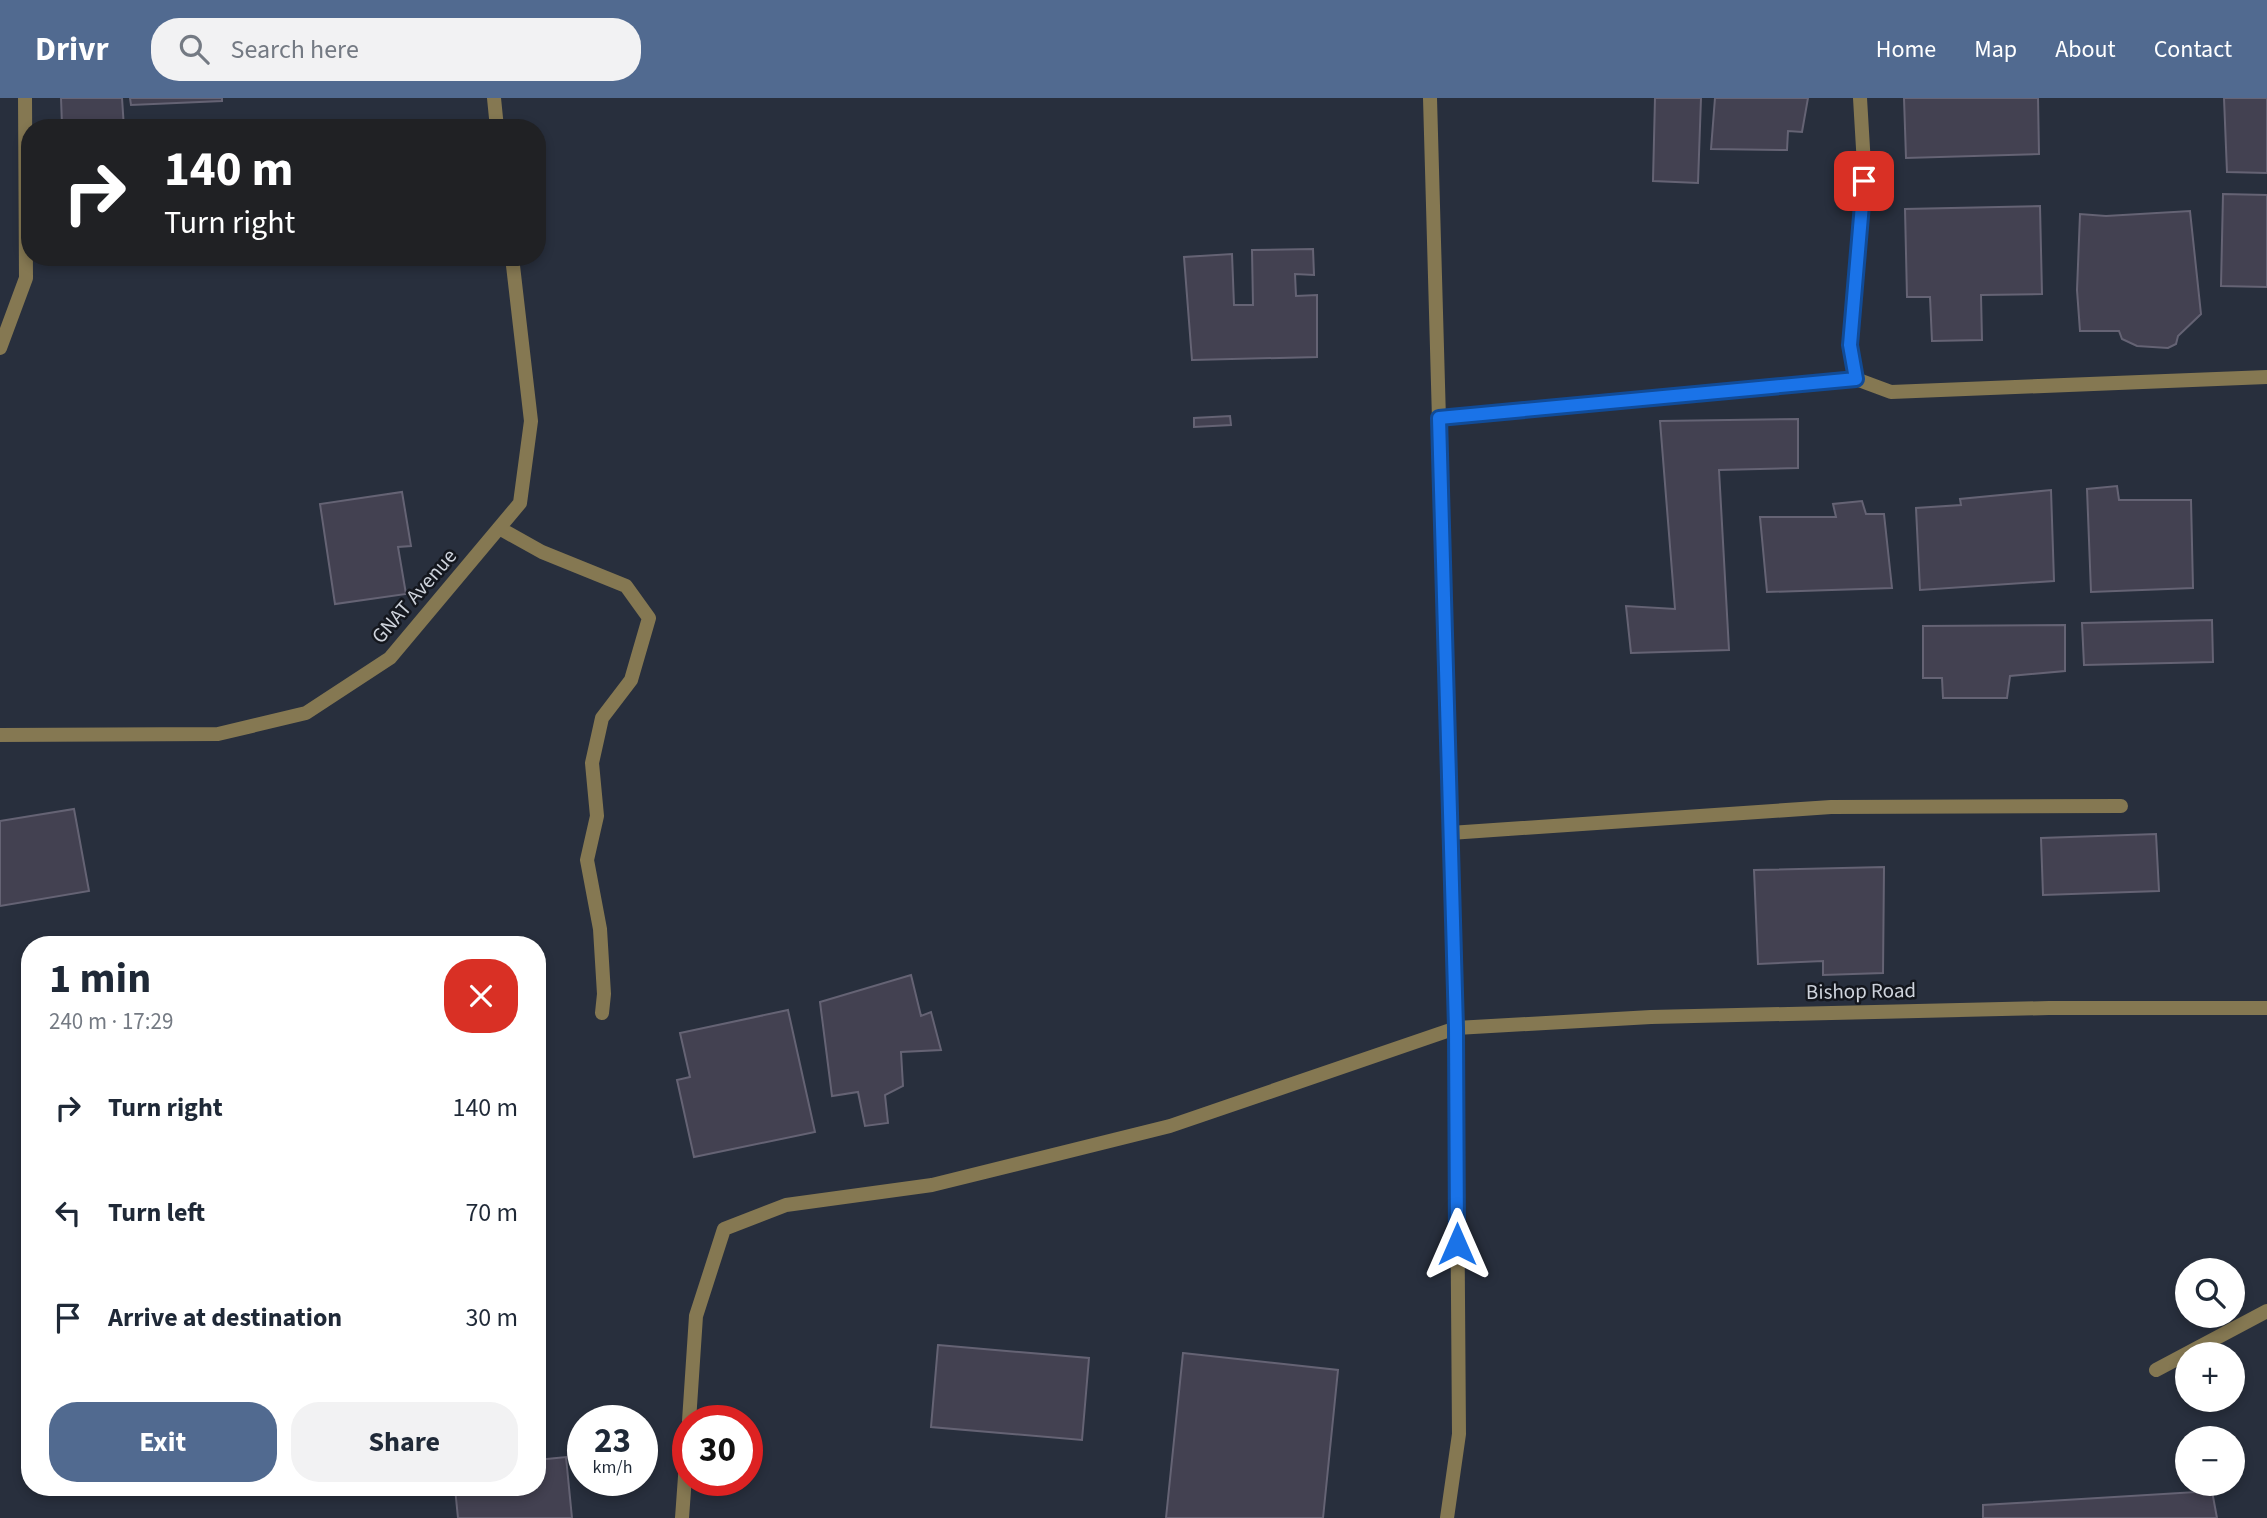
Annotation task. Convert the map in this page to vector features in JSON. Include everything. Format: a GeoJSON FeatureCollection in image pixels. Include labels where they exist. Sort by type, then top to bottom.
{"type":"FeatureCollection","features":[{"type":"Feature","properties":{"kind":"street"},"geometry":{"type":"LineString","coordinates":[[25,98],[25,119]]}},
{"type":"Feature","properties":{"kind":"street"},"geometry":{"type":"LineString","coordinates":[[494,98],[496,119]]}},
{"type":"Feature","properties":{"kind":"street"},"geometry":{"type":"LineString","coordinates":[[1430,98],[1456,1028],[1459,1434],[1447,1518]]}},
{"type":"Feature","properties":{"kind":"street"},"geometry":{"type":"LineString","coordinates":[[1856,379],[1850,345],[1864,181],[1860,98]]}},
{"type":"Feature","properties":{"kind":"street"},"geometry":{"type":"LineString","coordinates":[[0,348],[26,278],[26,266]]}},
{"type":"Feature","properties":{"kind":"street","name":"GNAT Avenue"},"geometry":{"type":"LineString","coordinates":[[0,735],[218,734],[306,713],[390,658],[520,503],[531,421],[513,266]]}},
{"type":"Feature","properties":{"kind":"street"},"geometry":{"type":"LineString","coordinates":[[1439,418],[1856,379],[1891,392],[2267,377]]}},
{"type":"Feature","properties":{"kind":"street"},"geometry":{"type":"LineString","coordinates":[[499,528],[542,552],[626,586],[649,618],[631,680],[602,718],[592,763],[597,816],[587,860],[600,929],[604,994],[602,1013]]}},
{"type":"Feature","properties":{"kind":"street"},"geometry":{"type":"LineString","coordinates":[[1450,833],[1831,807],[2121,806]]}},
{"type":"Feature","properties":{"kind":"street","name":"Bishop Road"},"geometry":{"type":"LineString","coordinates":[[690,1405],[696,1316],[724,1229],[786,1205],[932,1185],[1170,1126],[1456,1028],[1678,1016],[2049,1008],[2267,1008]]}},
{"type":"Feature","properties":{"kind":"street"},"geometry":{"type":"LineString","coordinates":[[2157,1370],[2267,1311]]}},
{"type":"Feature","properties":{"kind":"street"},"geometry":{"type":"LineString","coordinates":[[682,1518],[684,1496]]}},
{"type":"Feature","properties":{"kind":"building"},"geometry":{"type":"Polygon","coordinates":[[[61,98],[122,98],[123,119],[62,119],[61,98]]]}},
{"type":"Feature","properties":{"kind":"building"},"geometry":{"type":"Polygon","coordinates":[[[130,98],[222,98],[222,101],[131,105],[130,98]]]}},
{"type":"Feature","properties":{"kind":"building"},"geometry":{"type":"Polygon","coordinates":[[[1655,98],[1701,98],[1698,183],[1653,181],[1655,98]]]}},
{"type":"Feature","properties":{"kind":"building"},"geometry":{"type":"Polygon","coordinates":[[[1715,98],[1808,98],[1802,132],[1788,131],[1787,150],[1711,149],[1715,98]]]}},
{"type":"Feature","properties":{"kind":"building"},"geometry":{"type":"Polygon","coordinates":[[[1904,98],[2038,98],[2039,154],[1906,158],[1904,98]]]}},
{"type":"Feature","properties":{"kind":"building"},"geometry":{"type":"Polygon","coordinates":[[[2224,98],[2267,98],[2267,173],[2227,172],[2224,98]]]}},
{"type":"Feature","properties":{"kind":"building"},"geometry":{"type":"Polygon","coordinates":[[[2223,194],[2267,195],[2267,287],[2221,286],[2223,194]]]}},
{"type":"Feature","properties":{"kind":"building"},"geometry":{"type":"Polygon","coordinates":[[[2040,206],[2042,294],[1981,295],[1982,340],[1932,341],[1930,297],[1907,297],[1905,209],[2040,206]]]}},
{"type":"Feature","properties":{"kind":"building"},"geometry":{"type":"Polygon","coordinates":[[[2190,211],[2201,314],[2178,336],[2176,344],[2168,348],[2137,346],[2122,339],[2119,331],[2080,331],[2077,290],[2080,214],[2106,216],[2190,211]]]}},
{"type":"Feature","properties":{"kind":"building"},"geometry":{"type":"Polygon","coordinates":[[[1313,249],[1314,275],[1295,274],[1296,296],[1317,295],[1317,357],[1192,360],[1184,257],[1232,254],[1234,305],[1253,305],[1252,250],[1313,249]]]}},
{"type":"Feature","properties":{"kind":"building"},"geometry":{"type":"Polygon","coordinates":[[[1230,416],[1231,425],[1194,427],[1194,418],[1230,416]]]}},
{"type":"Feature","properties":{"kind":"building"},"geometry":{"type":"Polygon","coordinates":[[[1798,419],[1798,468],[1719,470],[1729,650],[1631,653],[1626,606],[1675,609],[1660,421],[1798,419]]]}},
{"type":"Feature","properties":{"kind":"building"},"geometry":{"type":"Polygon","coordinates":[[[2117,486],[2119,500],[2191,500],[2193,588],[2091,592],[2087,489],[2117,486]]]}},
{"type":"Feature","properties":{"kind":"building"},"geometry":{"type":"Polygon","coordinates":[[[2051,490],[2054,581],[1920,590],[1916,508],[1961,505],[1960,499],[2051,490]]]}},
{"type":"Feature","properties":{"kind":"building"},"geometry":{"type":"Polygon","coordinates":[[[402,492],[411,546],[398,547],[406,594],[335,604],[320,504],[402,492]]]}},
{"type":"Feature","properties":{"kind":"building"},"geometry":{"type":"Polygon","coordinates":[[[1862,501],[1866,514],[1884,514],[1892,588],[1767,592],[1760,517],[1836,517],[1833,504],[1862,501]]]}},
{"type":"Feature","properties":{"kind":"building"},"geometry":{"type":"Polygon","coordinates":[[[2212,620],[2213,662],[2084,665],[2082,623],[2212,620]]]}},
{"type":"Feature","properties":{"kind":"building"},"geometry":{"type":"Polygon","coordinates":[[[2065,625],[2065,671],[2010,676],[2007,698],[1943,698],[1942,678],[1923,678],[1923,626],[2065,625]]]}},
{"type":"Feature","properties":{"kind":"building"},"geometry":{"type":"Polygon","coordinates":[[[74,809],[89,891],[0,906],[0,821],[74,809]]]}},
{"type":"Feature","properties":{"kind":"building"},"geometry":{"type":"Polygon","coordinates":[[[2156,834],[2159,891],[2043,895],[2041,838],[2156,834]]]}},
{"type":"Feature","properties":{"kind":"building"},"geometry":{"type":"Polygon","coordinates":[[[1884,867],[1883,973],[1823,975],[1823,961],[1758,964],[1754,870],[1884,867]]]}},
{"type":"Feature","properties":{"kind":"building"},"geometry":{"type":"Polygon","coordinates":[[[911,975],[921,1016],[931,1012],[941,1050],[901,1052],[903,1086],[885,1095],[888,1123],[865,1126],[858,1092],[832,1096],[820,1002],[911,975]]]}},
{"type":"Feature","properties":{"kind":"building"},"geometry":{"type":"Polygon","coordinates":[[[788,1010],[815,1132],[694,1157],[677,1080],[690,1077],[680,1033],[788,1010]]]}},
{"type":"Feature","properties":{"kind":"building"},"geometry":{"type":"Polygon","coordinates":[[[938,1345],[1089,1358],[1082,1440],[931,1427],[938,1345]]]}},
{"type":"Feature","properties":{"kind":"building"},"geometry":{"type":"Polygon","coordinates":[[[1183,1353],[1338,1370],[1323,1518],[1166,1518],[1183,1353]]]}},
{"type":"Feature","properties":{"kind":"building"},"geometry":{"type":"Polygon","coordinates":[[[566,1457],[567,1496],[570,1496],[572,1518],[458,1518],[456,1496],[546,1496],[546,1459],[566,1457]]]}},
{"type":"Feature","properties":{"kind":"building"},"geometry":{"type":"Polygon","coordinates":[[[2175,1493],[2175,1496],[2213,1496],[2217,1518],[1983,1518],[1983,1505],[2175,1493]]]}},
{"type":"Feature","properties":{"kind":"route"},"geometry":{"type":"LineString","coordinates":[[1457,1244],[1456,1028],[1439,418],[1856,379],[1850,345],[1864,181]]}}]}
